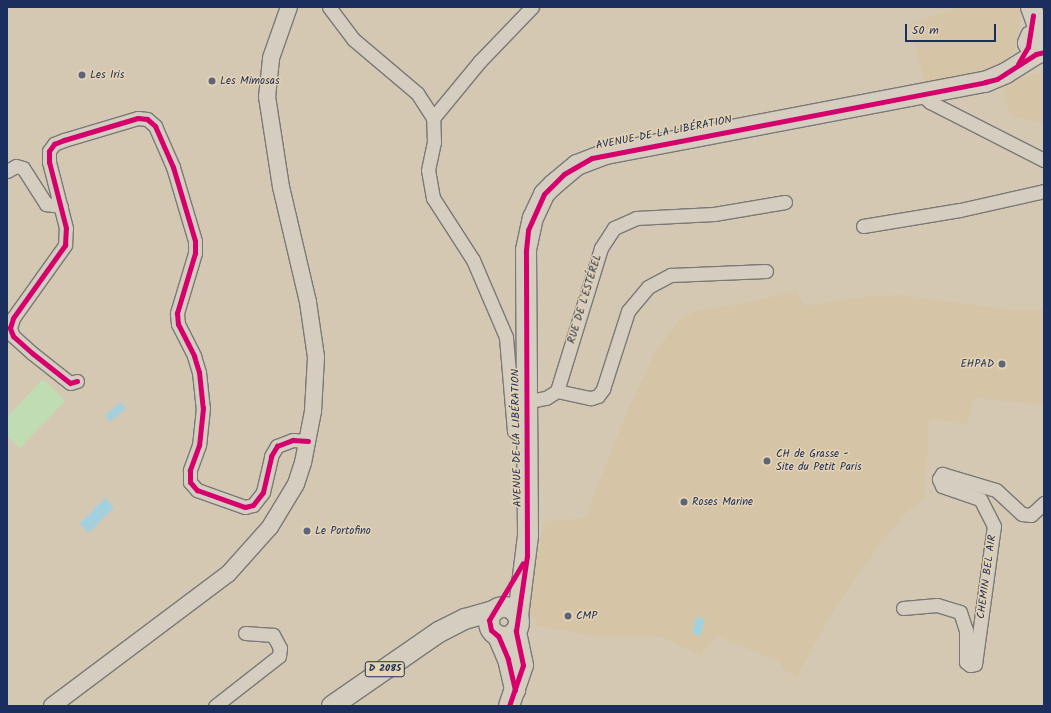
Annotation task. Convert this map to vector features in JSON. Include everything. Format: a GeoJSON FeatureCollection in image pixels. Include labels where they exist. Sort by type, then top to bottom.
{"type":"FeatureCollection","features":[{"type":"Feature","properties":{"kind":"main road","name":"AVENUE DE LA LIBÉRATION"},"geometry":{"type":"LineString","coordinates":[[502,622],[527,556],[525,402],[526,250],[528,230],[544,194],[564,174],[592,158],[606,154],[985,82],[1015,68],[1039,45],[1032,11]]}},
{"type":"Feature","properties":{"kind":"main road","name":"D 2085"},"geometry":{"type":"LineString","coordinates":[[332,706],[439,632],[465,619],[502,622]]}},
{"type":"Feature","properties":{"kind":"main road"},"geometry":{"type":"LineString","coordinates":[[502,622],[512,699]]}},
{"type":"Feature","properties":{"kind":"street"},"geometry":{"type":"LineString","coordinates":[[52,706],[236,566],[267,531],[284,507],[296,484],[308,441],[316,386],[313,330],[282,195],[267,98],[271,58],[289,7]]}},
{"type":"Feature","properties":{"kind":"street"},"geometry":{"type":"LineString","coordinates":[[329,7],[353,39],[417,93],[433,118],[435,130],[428,170],[430,186],[442,214],[473,260],[506,337],[514,431],[526,439]]}},
{"type":"Feature","properties":{"kind":"street"},"geometry":{"type":"LineString","coordinates":[[433,118],[480,61],[532,7]]}},
{"type":"Feature","properties":{"kind":"street"},"geometry":{"type":"LineString","coordinates":[[921,94],[930,102],[1044,160]]}},
{"type":"Feature","properties":{"kind":"street"},"geometry":{"type":"LineString","coordinates":[[77,381],[70,383],[32,353],[13,336],[10,328],[13,318],[65,245],[66,228],[49,162],[49,151],[54,144],[138,118],[147,119],[155,126],[173,168],[195,241],[196,253],[177,313],[178,324],[194,356],[199,372],[203,408],[200,445],[190,470],[190,482],[197,490],[245,507],[253,505],[263,492],[271,456],[277,446],[292,440],[308,441]]}},
{"type":"Feature","properties":{"kind":"street"},"geometry":{"type":"LineString","coordinates":[[7,171],[16,166],[23,168],[46,204],[61,206]]}},
{"type":"Feature","properties":{"kind":"street"},"geometry":{"type":"LineString","coordinates":[[863,226],[960,210],[1044,191]]}},
{"type":"Feature","properties":{"kind":"street","name":"RUE DE L'ESTÉREL"},"geometry":{"type":"LineString","coordinates":[[557,391],[600,248],[614,228],[636,218],[714,214],[784,202]]}},
{"type":"Feature","properties":{"kind":"street"},"geometry":{"type":"LineString","coordinates":[[525,402],[546,398],[557,391],[591,398],[598,396],[603,389],[628,310],[648,287],[671,275],[766,271]]}},
{"type":"Feature","properties":{"kind":"street","name":"CHEMIN BEL AIR"},"geometry":{"type":"LineString","coordinates":[[903,608],[937,605],[960,612],[966,630],[966,662],[970,665],[975,664],[994,526],[980,499],[942,486],[939,479],[942,474],[996,490],[1022,514],[1031,515],[1044,503]]}},
{"type":"Feature","properties":{"kind":"street"},"geometry":{"type":"LineString","coordinates":[[215,706],[279,656],[280,648],[273,635],[245,634]]}},
{"type":"Feature","properties":{"kind":"shaded area"},"geometry":{"type":"Polygon","coordinates":[[[959,7],[1018,7],[1021,14],[1015,49],[993,72],[925,85],[910,25],[959,7]]]}},
{"type":"Feature","properties":{"kind":"shaded area"},"geometry":{"type":"Polygon","coordinates":[[[1044,72],[1044,123],[1010,116],[1002,84],[1044,72]]]}},
{"type":"Feature","properties":{"kind":"shaded area","name":"CH de Grasse - Site du Petit Paris"},"geometry":{"type":"Polygon","coordinates":[[[796,291],[805,306],[867,296],[901,295],[1013,310],[1043,310],[1044,307],[1044,405],[974,398],[967,425],[936,419],[929,420],[925,499],[907,512],[882,541],[836,607],[797,677],[781,668],[783,663],[717,636],[700,656],[662,637],[601,637],[536,626],[537,619],[526,612],[543,524],[547,521],[588,518],[593,497],[627,412],[655,352],[680,319],[696,311],[746,303],[796,291]]]}},
{"type":"Feature","properties":{"kind":"green space"},"geometry":{"type":"Polygon","coordinates":[[[43,379],[65,401],[20,448],[7,436],[7,417],[43,379]]]}},
{"type":"Feature","properties":{"kind":"water"},"geometry":{"type":"Polygon","coordinates":[[[121,402],[126,408],[110,422],[105,415],[121,402]]]}},
{"type":"Feature","properties":{"kind":"water"},"geometry":{"type":"Polygon","coordinates":[[[105,498],[114,507],[89,533],[80,523],[105,498]]]}},
{"type":"Feature","properties":{"kind":"water"},"geometry":{"type":"Polygon","coordinates":[[[696,617],[705,619],[701,636],[692,634],[696,617]]]}},
{"type":"Feature","properties":{"kind":"cycle path"},"geometry":{"type":"LineString","coordinates":[[1018,64],[1028,47],[1033,15]]}},
{"type":"Feature","properties":{"kind":"cycle path"},"geometry":{"type":"LineString","coordinates":[[509,706],[523,665],[516,631],[527,556],[526,250],[528,230],[544,194],[564,174],[592,158],[985,82],[997,79],[1036,54],[1044,52]]}},
{"type":"Feature","properties":{"kind":"cycle path"},"geometry":{"type":"LineString","coordinates":[[77,381],[70,383],[32,353],[13,336],[10,328],[13,318],[65,245],[66,228],[49,162],[49,151],[54,144],[64,140],[138,118],[147,119],[155,126],[173,167],[195,241],[195,253],[177,313],[178,324],[194,356],[199,372],[203,408],[199,445],[190,470],[190,482],[197,490],[245,507],[253,505],[263,492],[271,456],[277,446],[293,440],[308,441]]}},
{"type":"Feature","properties":{"kind":"cycle path"},"geometry":{"type":"LineString","coordinates":[[515,690],[508,659],[498,636],[491,630],[489,620],[523,563]]}},
{"type":"Feature","properties":{"kind":"place","name":"Les Iris"},"geometry":{"type":"Point","coordinates":[82,75]}},
{"type":"Feature","properties":{"kind":"place","name":"Les Mimosas"},"geometry":{"type":"Point","coordinates":[212,81]}},
{"type":"Feature","properties":{"kind":"place","name":"EHPAD"},"geometry":{"type":"Point","coordinates":[1002,364]}},
{"type":"Feature","properties":{"kind":"place","name":"CH de Grasse - Site du Petit Paris"},"geometry":{"type":"Point","coordinates":[767,461]}},
{"type":"Feature","properties":{"kind":"place","name":"Roses Marine"},"geometry":{"type":"Point","coordinates":[684,502]}},
{"type":"Feature","properties":{"kind":"place","name":"Le Portofino"},"geometry":{"type":"Point","coordinates":[307,531]}},
{"type":"Feature","properties":{"kind":"place","name":"CMP"},"geometry":{"type":"Point","coordinates":[568,616]}}]}
